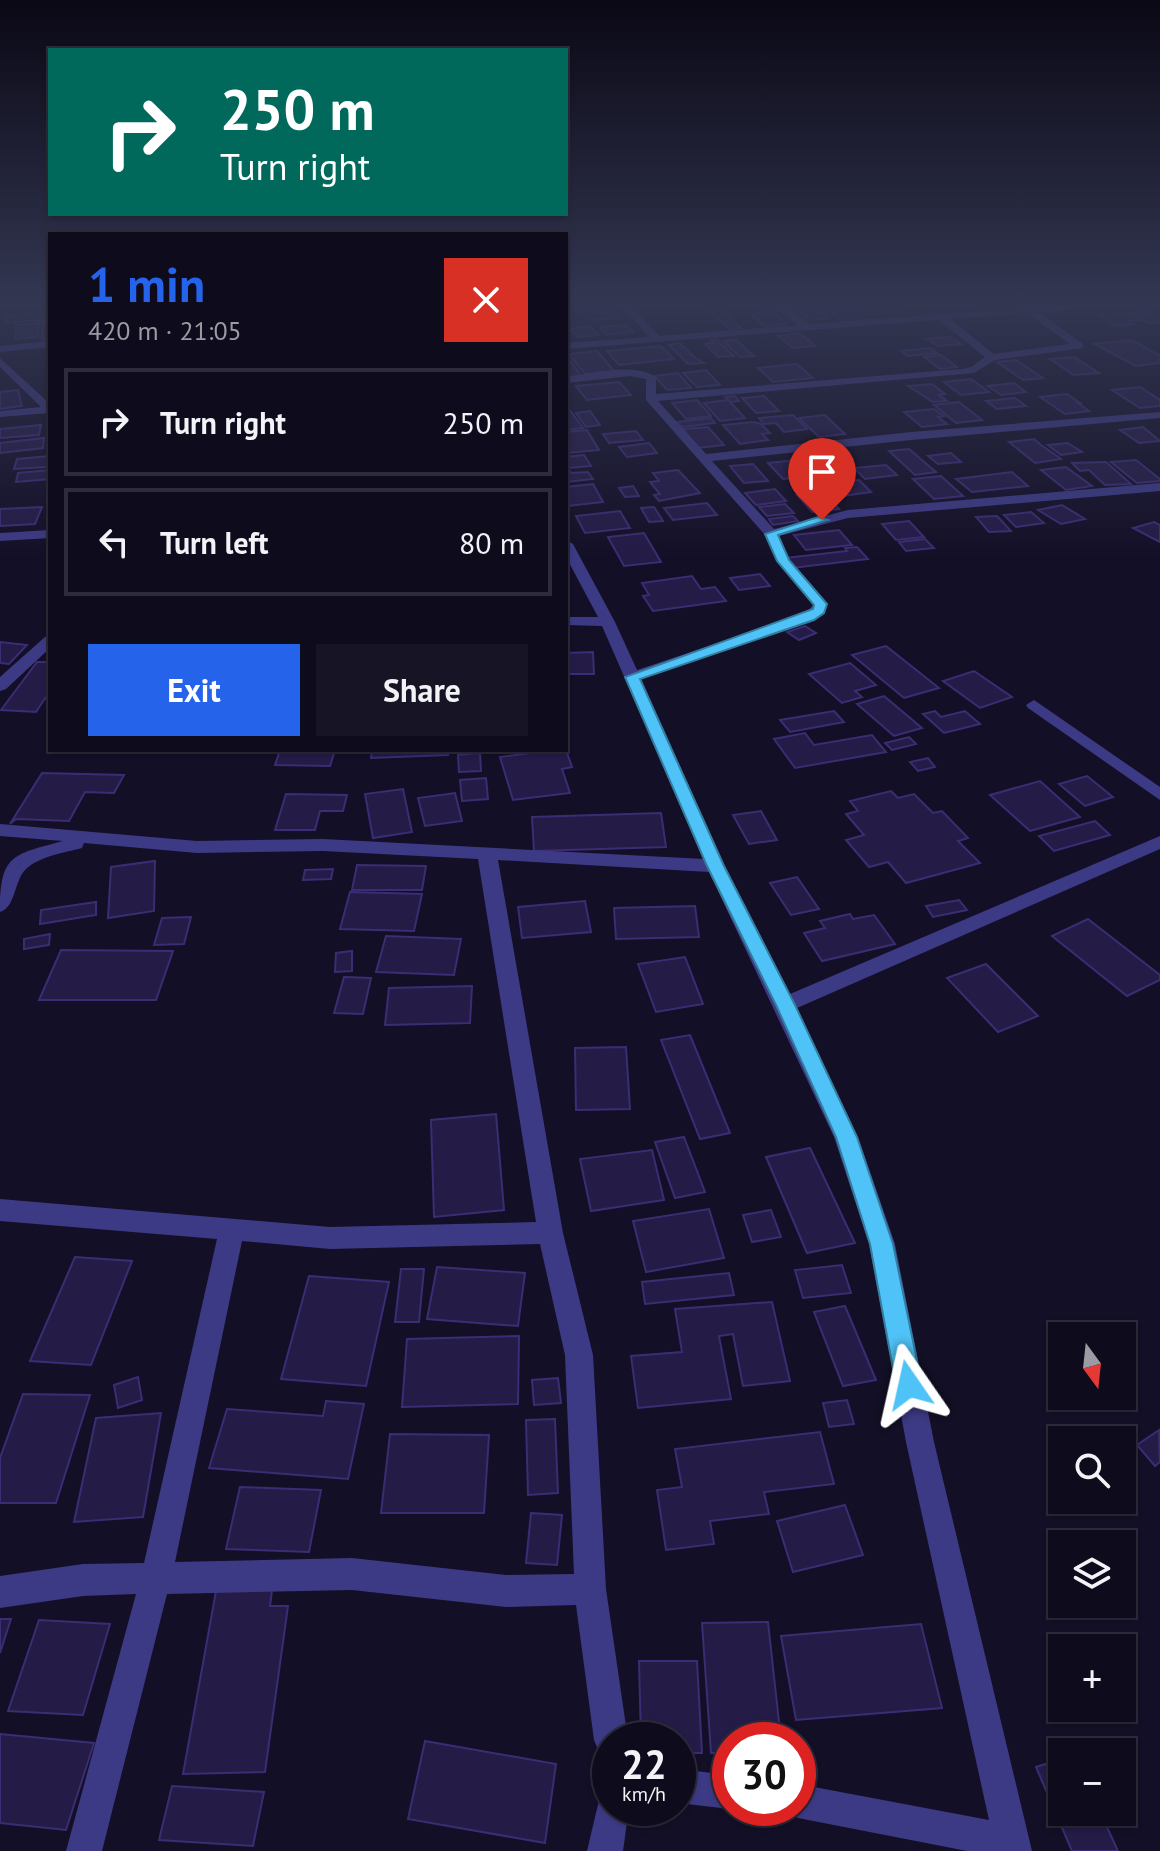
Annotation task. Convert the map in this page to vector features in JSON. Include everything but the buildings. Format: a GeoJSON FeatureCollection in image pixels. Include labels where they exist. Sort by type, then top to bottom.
{"type":"FeatureCollection","features":[{"type":"Feature","properties":{"kind":"street"},"geometry":{"type":"LineString","coordinates":[[26,386],[48,408]]}},
{"type":"Feature","properties":{"kind":"street"},"geometry":{"type":"LineString","coordinates":[[632,677],[810,617],[819,611],[821,604],[784,561],[771,534],[650,398],[651,386]]}},
{"type":"Feature","properties":{"kind":"street"},"geometry":{"type":"LineString","coordinates":[[650,398],[789,386]]}},
{"type":"Feature","properties":{"kind":"street"},"geometry":{"type":"LineString","coordinates":[[0,414],[48,410]]}},
{"type":"Feature","properties":{"kind":"street"},"geometry":{"type":"LineString","coordinates":[[704,458],[911,436],[1160,415]]}},
{"type":"Feature","properties":{"kind":"street"},"geometry":{"type":"LineString","coordinates":[[771,534],[848,514],[1160,487]]}},
{"type":"Feature","properties":{"kind":"street"},"geometry":{"type":"LineString","coordinates":[[0,537],[48,534]]}},
{"type":"Feature","properties":{"kind":"street"},"geometry":{"type":"LineString","coordinates":[[568,548],[608,622],[716,866],[846,1137],[882,1244],[920,1442],[1013,1847],[816,1805]]}},
{"type":"Feature","properties":{"kind":"street"},"geometry":{"type":"LineString","coordinates":[[568,621],[608,622]]}},
{"type":"Feature","properties":{"kind":"street"},"geometry":{"type":"LineString","coordinates":[[0,686],[48,642]]}},
{"type":"Feature","properties":{"kind":"street"},"geometry":{"type":"LineString","coordinates":[[1034,705],[1160,795]]}},
{"type":"Feature","properties":{"kind":"street"},"geometry":{"type":"LineString","coordinates":[[0,830],[197,847],[323,845],[716,866]]}},
{"type":"Feature","properties":{"kind":"street"},"geometry":{"type":"LineString","coordinates":[[26,834],[28,857]]}},
{"type":"Feature","properties":{"kind":"street"},"geometry":{"type":"LineString","coordinates":[[0,905],[4,885],[13,866],[28,857],[91,840]]}},
{"type":"Feature","properties":{"kind":"street"},"geometry":{"type":"LineString","coordinates":[[785,1005],[1160,842]]}},
{"type":"Feature","properties":{"kind":"street"},"geometry":{"type":"LineString","coordinates":[[487,854],[550,1233],[579,1355],[590,1589],[608,1722]]}},
{"type":"Feature","properties":{"kind":"street"},"geometry":{"type":"LineString","coordinates":[[0,1210],[330,1238],[550,1233]]}},
{"type":"Feature","properties":{"kind":"street"},"geometry":{"type":"LineString","coordinates":[[84,1851],[156,1577],[232,1230]]}},
{"type":"Feature","properties":{"kind":"street"},"geometry":{"type":"LineString","coordinates":[[0,1592],[83,1580],[352,1574],[506,1591],[590,1589]]}},
{"type":"Feature","properties":{"kind":"street"},"geometry":{"type":"LineString","coordinates":[[605,1851],[609,1826]]}},
{"type":"Feature","properties":{"kind":"route"},"geometry":{"type":"LineString","coordinates":[[822,520],[771,534],[784,561],[821,604],[819,611],[810,617],[632,677],[716,866],[846,1137],[882,1244],[909,1385]]}}]}
